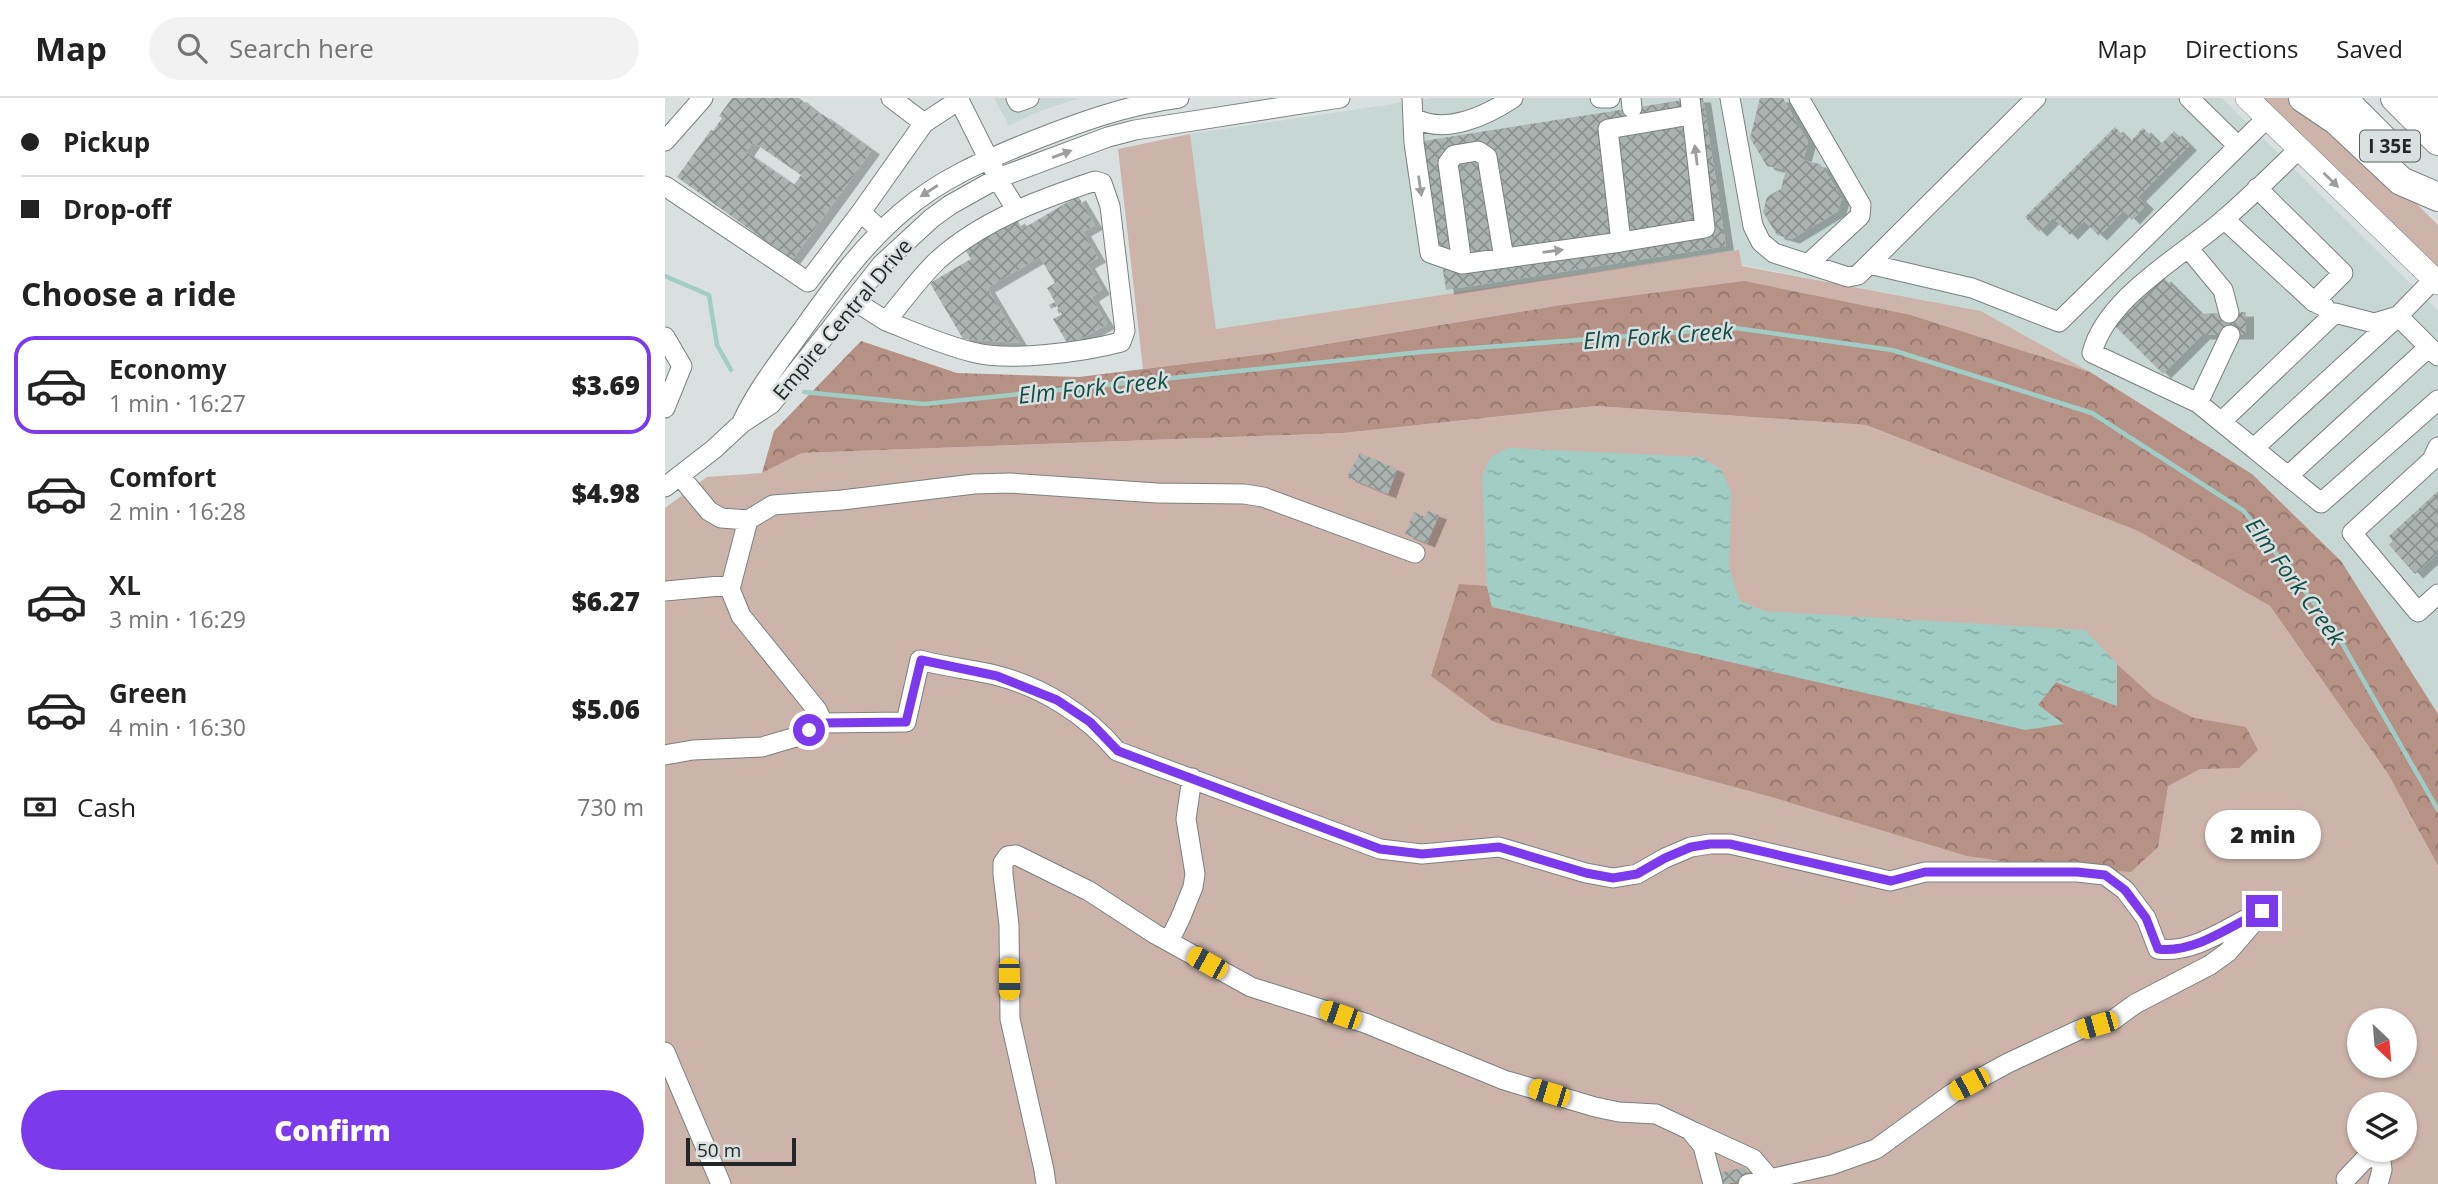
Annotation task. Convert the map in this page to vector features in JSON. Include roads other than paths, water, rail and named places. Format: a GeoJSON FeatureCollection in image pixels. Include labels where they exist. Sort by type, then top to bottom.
{"type":"FeatureCollection","features":[{"type":"Feature","properties":{"kind":"highway"},"geometry":{"type":"LineString","coordinates":[[2303,98],[2336,121],[2401,181],[2438,196]]}},
{"type":"Feature","properties":{"kind":"highway","name":"I 35E"},"geometry":{"type":"LineString","coordinates":[[2342,98],[2438,196]]}},
{"type":"Feature","properties":{"kind":"highway","name":"I 35E"},"geometry":{"type":"LineString","coordinates":[[2395,98],[2438,141]]}},
{"type":"Feature","properties":{"kind":"highway"},"geometry":{"type":"LineString","coordinates":[[2429,98],[2438,111]]}},
{"type":"Feature","properties":{"kind":"main road"},"geometry":{"type":"LineString","coordinates":[[2247,98],[2436,281]]}},
{"type":"Feature","properties":{"kind":"street"},"geometry":{"type":"LineString","coordinates":[[665,141],[703,98]]}},
{"type":"Feature","properties":{"kind":"street"},"geometry":{"type":"LineString","coordinates":[[891,98],[924,123]]}},
{"type":"Feature","properties":{"kind":"street"},"geometry":{"type":"LineString","coordinates":[[1016,98],[1018,102],[1029,98]]}},
{"type":"Feature","properties":{"kind":"street","name":"Empire Central Drive"},"geometry":{"type":"LineString","coordinates":[[742,423],[754,397],[837,281],[881,231],[919,198],[989,158],[1111,111],[1179,98]]}},
{"type":"Feature","properties":{"kind":"street","name":"Empire Central Drive"},"geometry":{"type":"LineString","coordinates":[[673,482],[742,423],[771,404],[882,264],[932,218],[998,178],[1108,137],[1135,130],[1339,98]]}},
{"type":"Feature","properties":{"kind":"street"},"geometry":{"type":"LineString","coordinates":[[1412,98],[1414,143],[1430,253],[1462,264],[1621,242],[1705,228],[1690,106],[1608,129],[1621,242]]}},
{"type":"Feature","properties":{"kind":"street"},"geometry":{"type":"LineString","coordinates":[[1414,118],[1429,125],[1461,122],[1477,117],[1513,98]]}},
{"type":"Feature","properties":{"kind":"street"},"geometry":{"type":"LineString","coordinates":[[1600,98],[1609,98]]}},
{"type":"Feature","properties":{"kind":"street"},"geometry":{"type":"LineString","coordinates":[[1730,98],[1753,226],[1761,242],[1775,253],[1848,277],[1857,275],[1869,264],[2036,98]]}},
{"type":"Feature","properties":{"kind":"street"},"geometry":{"type":"LineString","coordinates":[[1799,98],[1861,205],[1860,216],[1808,264]]}},
{"type":"Feature","properties":{"kind":"street"},"geometry":{"type":"LineString","coordinates":[[2189,98],[2238,146]]}},
{"type":"Feature","properties":{"kind":"street"},"geometry":{"type":"LineString","coordinates":[[665,186],[808,282],[924,123],[959,99],[1016,209]]}},
{"type":"Feature","properties":{"kind":"street"},"geometry":{"type":"LineString","coordinates":[[1869,264],[1972,288],[2059,322],[2267,118]]}},
{"type":"Feature","properties":{"kind":"street"},"geometry":{"type":"LineString","coordinates":[[2298,149],[2189,249],[2135,288],[2096,337],[2092,353],[2198,403],[2321,503],[2438,400]]}},
{"type":"Feature","properties":{"kind":"street"},"geometry":{"type":"LineString","coordinates":[[1462,264],[1448,163],[1454,155],[1478,151],[1487,157],[1504,258]]}},
{"type":"Feature","properties":{"kind":"street"},"geometry":{"type":"LineString","coordinates":[[853,300],[886,321],[972,352],[1006,358],[1121,342],[1125,331],[1110,206],[1102,183],[1095,181],[1016,209],[974,233],[937,261],[886,321]]}},
{"type":"Feature","properties":{"kind":"street"},"geometry":{"type":"LineString","coordinates":[[2257,188],[2343,273],[2314,302]]}},
{"type":"Feature","properties":{"kind":"street"},"geometry":{"type":"LineString","coordinates":[[861,212],[881,231]]}},
{"type":"Feature","properties":{"kind":"street"},"geometry":{"type":"LineString","coordinates":[[2224,219],[2314,302],[2335,313],[2374,323],[2398,316]]}},
{"type":"Feature","properties":{"kind":"street"},"geometry":{"type":"LineString","coordinates":[[2189,249],[2224,290],[2229,313]]}},
{"type":"Feature","properties":{"kind":"street"},"geometry":{"type":"LineString","coordinates":[[2254,448],[2436,281]]}},
{"type":"Feature","properties":{"kind":"street"},"geometry":{"type":"LineString","coordinates":[[2222,421],[2335,313]]}},
{"type":"Feature","properties":{"kind":"street"},"geometry":{"type":"LineString","coordinates":[[2288,476],[2434,352],[2398,316]]}},
{"type":"Feature","properties":{"kind":"street"},"geometry":{"type":"LineString","coordinates":[[2198,403],[2229,335]]}},
{"type":"Feature","properties":{"kind":"street"},"geometry":{"type":"LineString","coordinates":[[665,337],[682,366],[665,408]]}},
{"type":"Feature","properties":{"kind":"street"},"geometry":{"type":"LineString","coordinates":[[2438,447],[2432,460],[2352,533],[2418,612],[2438,594]]}},
{"type":"Feature","properties":{"kind":"street"},"geometry":{"type":"LineString","coordinates":[[673,482],[721,518],[748,520],[772,505],[842,500],[974,484],[1010,483],[1157,493],[1244,494],[1263,496],[1415,553]]}},
{"type":"Feature","properties":{"kind":"street"},"geometry":{"type":"LineString","coordinates":[[748,520],[731,585],[734,603],[741,616],[810,701],[823,723]]}},
{"type":"Feature","properties":{"kind":"street"},"geometry":{"type":"LineString","coordinates":[[665,591],[731,585]]}},
{"type":"Feature","properties":{"kind":"street"},"geometry":{"type":"LineString","coordinates":[[665,755],[693,750],[762,747],[796,737],[823,723],[906,722],[921,660],[997,676],[1038,692],[1090,722],[1118,751],[1380,849],[1422,854],[1499,847],[1586,873],[1613,878],[1637,874],[1691,847],[1710,844],[1730,844],[1891,881],[1925,872],[2077,872],[2105,875],[2125,890],[2146,918],[2158,949],[2173,951],[2193,945],[2262,911],[2228,952],[2210,965],[2135,1004],[2113,1020],[2081,1029],[2008,1063],[1953,1093],[1876,1149],[1831,1165],[1748,1184]]}},
{"type":"Feature","properties":{"kind":"street"},"geometry":{"type":"LineString","coordinates":[[1169,941],[1195,874],[1186,819],[1192,778]]}},
{"type":"Feature","properties":{"kind":"street"},"geometry":{"type":"LineString","coordinates":[[1046,1184],[1010,1019],[1009,925],[1003,863],[1008,856],[1016,855],[1039,864],[1089,891],[1169,941],[1251,987],[1365,1023],[1482,1072],[1595,1107],[1619,1112],[1656,1114],[1753,1158],[1770,1179]]}},
{"type":"Feature","properties":{"kind":"street"},"geometry":{"type":"LineString","coordinates":[[665,1052],[721,1184]]}},
{"type":"Feature","properties":{"kind":"street"},"geometry":{"type":"LineString","coordinates":[[1690,1130],[1703,1146],[1713,1184]]}},
{"type":"Feature","properties":{"kind":"street"},"geometry":{"type":"LineString","coordinates":[[2346,1179],[2364,1160],[2373,1156],[2381,1160],[2382,1170],[2378,1184]]}},
{"type":"Feature","properties":{"kind":"water"},"geometry":{"type":"Polygon","coordinates":[[[1508,448],[1701,457],[1721,469],[1731,492],[1729,568],[1740,601],[1765,611],[2085,630],[2117,664],[2117,706],[2056,682],[2038,705],[2064,724],[2025,730],[1492,607],[1487,586],[1482,476],[1490,458],[1508,448]]]}},
{"type":"Feature","properties":{"kind":"waterway","name":"Elm Fork Creek"},"geometry":{"type":"LineString","coordinates":[[665,276],[709,295],[717,345],[731,370]]}},
{"type":"Feature","properties":{"kind":"waterway","name":"Elm Fork Creek"},"geometry":{"type":"LineString","coordinates":[[804,392],[924,404],[1421,352],[1735,328],[1892,350],[2092,413],[2244,511],[2335,631],[2438,810]]}}]}
